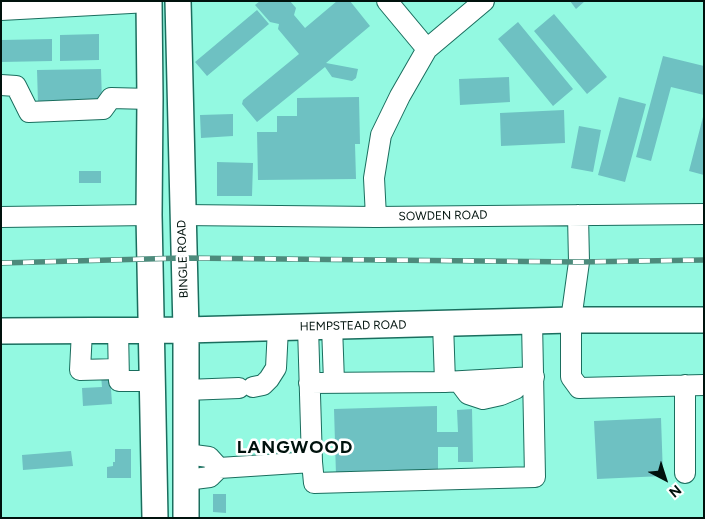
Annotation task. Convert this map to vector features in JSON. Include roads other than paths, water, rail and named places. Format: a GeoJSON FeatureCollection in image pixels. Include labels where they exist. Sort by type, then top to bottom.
{"type":"FeatureCollection","features":[{"type":"Feature","properties":{"kind":"main road","name":"BINGLE ROAD"},"geometry":{"type":"LineString","coordinates":[[178,1],[186,330],[186,518]]}},
{"type":"Feature","properties":{"kind":"main road"},"geometry":{"type":"LineString","coordinates":[[149,2],[149,215],[154,518]]}},
{"type":"Feature","properties":{"kind":"main road"},"geometry":{"type":"LineString","coordinates":[[150,91],[179,82]]}},
{"type":"Feature","properties":{"kind":"main road","name":"HEMPSTEAD ROAD"},"geometry":{"type":"LineString","coordinates":[[1,331],[186,330],[571,320],[704,320]]}},
{"type":"Feature","properties":{"kind":"street"},"geometry":{"type":"LineString","coordinates":[[387,1],[427,49]]}},
{"type":"Feature","properties":{"kind":"street"},"geometry":{"type":"LineString","coordinates":[[376,217],[374,178],[381,135],[400,96],[427,49],[484,1]]}},
{"type":"Feature","properties":{"kind":"street"},"geometry":{"type":"LineString","coordinates":[[1,10],[149,2]]}},
{"type":"Feature","properties":{"kind":"street"},"geometry":{"type":"LineString","coordinates":[[1,85],[16,86],[29,112],[103,109],[111,98],[150,91]]}},
{"type":"Feature","properties":{"kind":"street","name":"SOWDEN ROAD"},"geometry":{"type":"LineString","coordinates":[[182,215],[376,217],[704,214]]}},
{"type":"Feature","properties":{"kind":"street"},"geometry":{"type":"LineString","coordinates":[[1,218],[149,215]]}},
{"type":"Feature","properties":{"kind":"street"},"geometry":{"type":"LineString","coordinates":[[578,215],[579,262],[571,320],[571,377],[579,388],[694,385],[685,473]]}},
{"type":"Feature","properties":{"kind":"street"},"geometry":{"type":"LineString","coordinates":[[320,327],[309,383],[314,483],[536,477],[529,378],[532,321]]}},
{"type":"Feature","properties":{"kind":"street"},"geometry":{"type":"LineString","coordinates":[[443,324],[452,382]]}},
{"type":"Feature","properties":{"kind":"street"},"geometry":{"type":"LineString","coordinates":[[320,327],[334,382]]}},
{"type":"Feature","properties":{"kind":"street"},"geometry":{"type":"LineString","coordinates":[[186,390],[246,388],[263,385],[276,368],[278,328]]}},
{"type":"Feature","properties":{"kind":"street"},"geometry":{"type":"LineString","coordinates":[[82,330],[80,370],[118,369]]}},
{"type":"Feature","properties":{"kind":"street"},"geometry":{"type":"LineString","coordinates":[[118,330],[118,381],[153,381]]}},
{"type":"Feature","properties":{"kind":"street"},"geometry":{"type":"LineString","coordinates":[[309,383],[452,382],[468,394],[484,399],[501,395],[514,389],[529,378]]}},
{"type":"Feature","properties":{"kind":"street"},"geometry":{"type":"LineString","coordinates":[[186,454],[209,457],[219,468]]}},
{"type":"Feature","properties":{"kind":"street"},"geometry":{"type":"LineString","coordinates":[[186,480],[210,477],[219,468],[312,462]]}},
{"type":"Feature","properties":{"kind":"railway"},"geometry":{"type":"LineString","coordinates":[[1,263],[183,258],[579,262],[704,260]]}},
{"type":"Feature","properties":{"kind":"district","name":"LANGWOOD"},"geometry":{"type":"Point","coordinates":[295,448]}}]}
